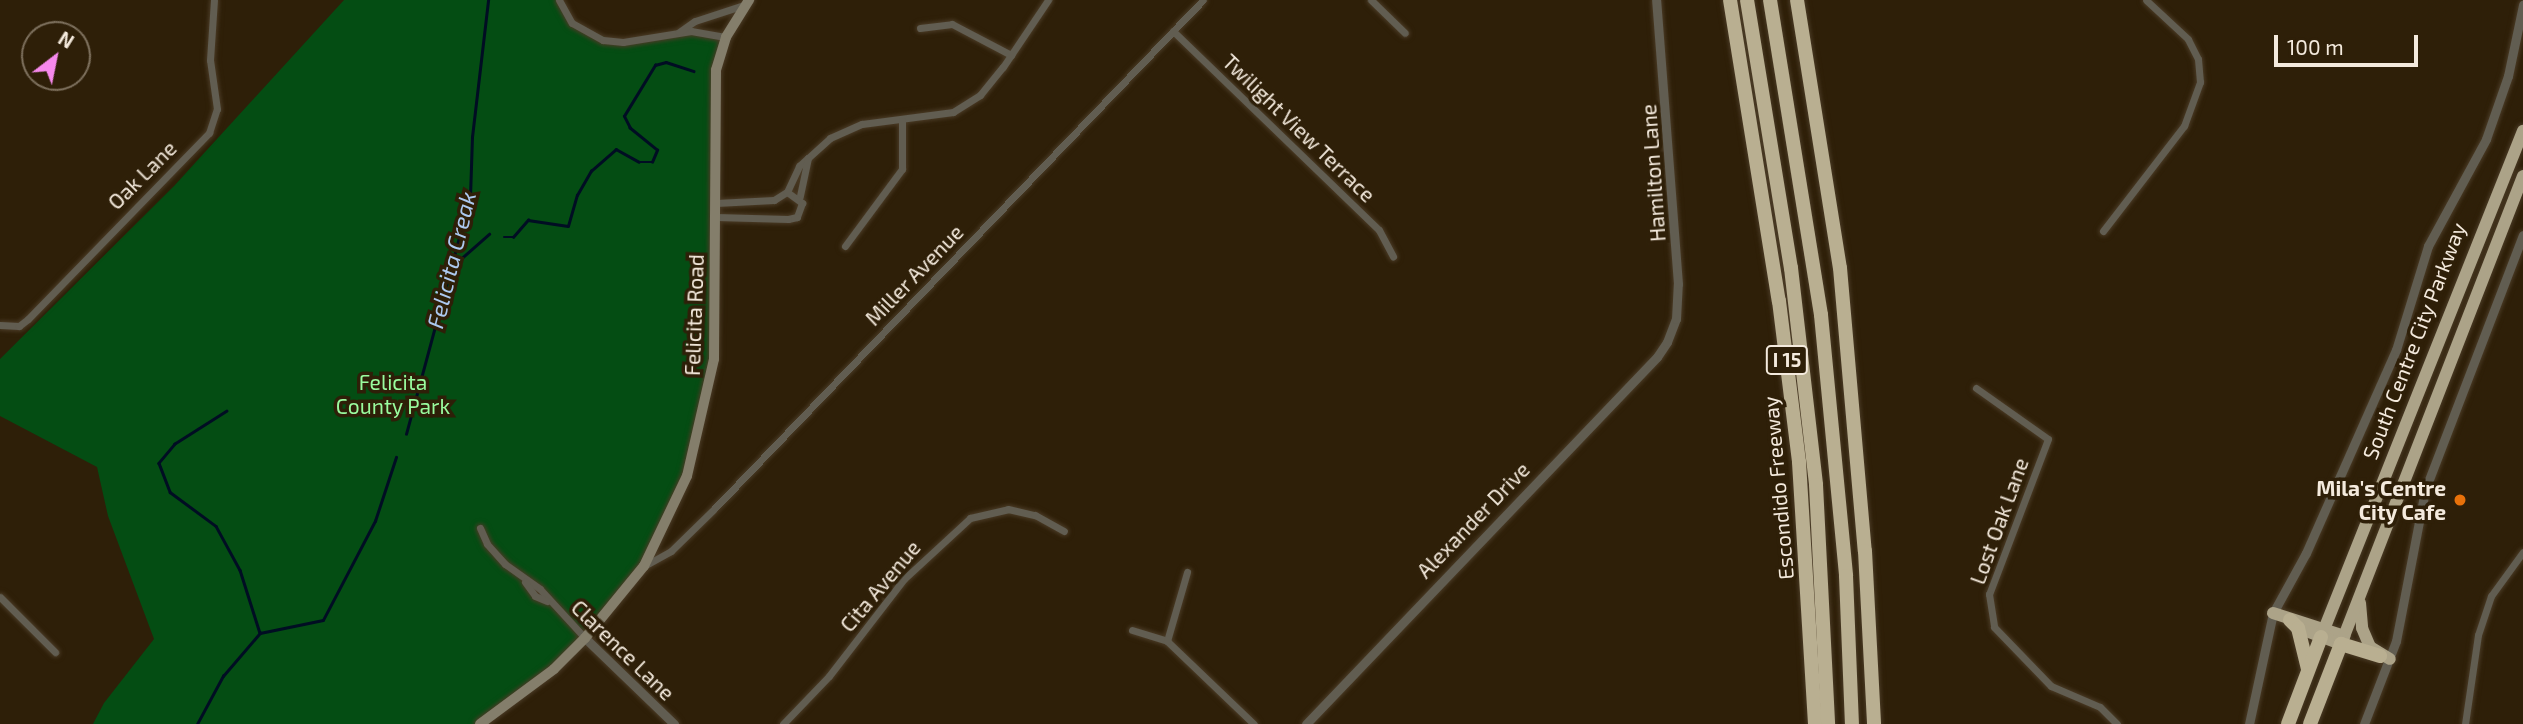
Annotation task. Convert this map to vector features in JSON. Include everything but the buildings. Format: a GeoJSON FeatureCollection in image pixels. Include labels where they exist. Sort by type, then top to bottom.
{"type":"FeatureCollection","features":[{"type":"Feature","properties":{"kind":"highway","name":"Escondido Freeway"},"geometry":{"type":"LineString","coordinates":[[1730,0],[1780,301],[1799,462],[1815,724]]}},
{"type":"Feature","properties":{"kind":"highway"},"geometry":{"type":"LineString","coordinates":[[1747,0],[1791,268],[1816,485],[1828,724]]}},
{"type":"Feature","properties":{"kind":"highway"},"geometry":{"type":"LineString","coordinates":[[1770,0],[1821,315],[1846,576],[1852,724]]}},
{"type":"Feature","properties":{"kind":"highway"},"geometry":{"type":"LineString","coordinates":[[1797,0],[1840,268],[1865,551],[1874,724]]}},
{"type":"Feature","properties":{"kind":"highway","name":"South Centre City Parkway"},"geometry":{"type":"LineString","coordinates":[[2288,724],[2523,131]]}},
{"type":"Feature","properties":{"kind":"highway","name":"South Centre City Parkway"},"geometry":{"type":"LineString","coordinates":[[2310,724],[2523,176]]}},
{"type":"Feature","properties":{"kind":"highway"},"geometry":{"type":"LineString","coordinates":[[2362,590],[2362,628],[2385,657]]}},
{"type":"Feature","properties":{"kind":"highway"},"geometry":{"type":"LineString","coordinates":[[2273,613],[2294,624],[2385,657]]}},
{"type":"Feature","properties":{"kind":"highway"},"geometry":{"type":"LineString","coordinates":[[2294,624],[2308,671]]}},
{"type":"Feature","properties":{"kind":"main road","name":"Felicita Road"},"geometry":{"type":"LineString","coordinates":[[480,724],[554,669],[585,638],[644,566],[687,476],[708,397],[716,307],[715,87],[726,37],[747,3]]}},
{"type":"Feature","properties":{"kind":"street","name":"Oak Lane"},"geometry":{"type":"LineString","coordinates":[[0,325],[19,326],[28,319],[209,132],[217,109],[210,60],[214,0]]}},
{"type":"Feature","properties":{"kind":"street"},"geometry":{"type":"LineString","coordinates":[[559,0],[572,23],[603,40],[623,42],[678,32],[726,37]]}},
{"type":"Feature","properties":{"kind":"street"},"geometry":{"type":"LineString","coordinates":[[716,203],[774,200],[787,192],[799,166],[830,138],[862,124],[902,121],[953,112],[980,95],[1048,0]]}},
{"type":"Feature","properties":{"kind":"street","name":"Miller Avenue"},"geometry":{"type":"LineString","coordinates":[[644,566],[671,551],[713,510],[1203,0]]}},
{"type":"Feature","properties":{"kind":"street"},"geometry":{"type":"LineString","coordinates":[[1371,0],[1405,33]]}},
{"type":"Feature","properties":{"kind":"street","name":"Hamilton Lane"},"geometry":{"type":"LineString","coordinates":[[1656,0],[1678,284],[1676,319],[1667,342]]}},
{"type":"Feature","properties":{"kind":"street"},"geometry":{"type":"LineString","coordinates":[[2103,231],[2184,127],[2200,82],[2198,59],[2188,39],[2146,0]]}},
{"type":"Feature","properties":{"kind":"street"},"geometry":{"type":"LineString","coordinates":[[678,32],[695,21],[747,3]]}},
{"type":"Feature","properties":{"kind":"street","name":"South Centre City Parkway"},"geometry":{"type":"LineString","coordinates":[[2249,724],[2273,613],[2306,553],[2396,351],[2428,246],[2486,139],[2508,76],[2523,5]]}},
{"type":"Feature","properties":{"kind":"street"},"geometry":{"type":"LineString","coordinates":[[920,28],[951,24],[1011,55]]}},
{"type":"Feature","properties":{"kind":"street","name":"Twilight View Terrace"},"geometry":{"type":"LineString","coordinates":[[1174,31],[1379,230],[1393,256]]}},
{"type":"Feature","properties":{"kind":"street"},"geometry":{"type":"LineString","coordinates":[[845,246],[902,169],[902,121]]}},
{"type":"Feature","properties":{"kind":"street"},"geometry":{"type":"LineString","coordinates":[[716,217],[788,219],[802,211],[800,197],[808,158]]}},
{"type":"Feature","properties":{"kind":"street"},"geometry":{"type":"LineString","coordinates":[[787,192],[800,197]]}},
{"type":"Feature","properties":{"kind":"street"},"geometry":{"type":"LineString","coordinates":[[2364,724],[2385,657],[2425,490],[2523,235]]}},
{"type":"Feature","properties":{"kind":"street","name":"Alexander Drive"},"geometry":{"type":"LineString","coordinates":[[1306,724],[1657,357],[1667,342]]}},
{"type":"Feature","properties":{"kind":"street","name":"Lost Oak Lane"},"geometry":{"type":"LineString","coordinates":[[1976,388],[2048,439],[1989,594],[1994,626],[2051,686],[2100,708],[2117,724]]}},
{"type":"Feature","properties":{"kind":"street","name":"Cita Avenue"},"geometry":{"type":"LineString","coordinates":[[783,724],[829,676],[904,579],[970,518],[1008,509],[1035,515],[1063,531]]}},
{"type":"Feature","properties":{"kind":"street","name":"Clarence Lane"},"geometry":{"type":"LineString","coordinates":[[480,528],[487,544],[525,582],[540,589],[547,601],[674,724]]}},
{"type":"Feature","properties":{"kind":"street"},"geometry":{"type":"LineString","coordinates":[[2465,724],[2478,635],[2491,596],[2523,552]]}},
{"type":"Feature","properties":{"kind":"street"},"geometry":{"type":"LineString","coordinates":[[1167,641],[1187,572]]}},
{"type":"Feature","properties":{"kind":"street"},"geometry":{"type":"LineString","coordinates":[[0,597],[54,652]]}},
{"type":"Feature","properties":{"kind":"street"},"geometry":{"type":"LineString","coordinates":[[1132,631],[1167,641],[1254,724]]}},
{"type":"Feature","properties":{"kind":"green space","name":"Felicita County Park"},"geometry":{"type":"Polygon","coordinates":[[[344,0],[559,0],[572,23],[616,42],[678,32],[726,37],[720,53],[716,328],[693,457],[654,549],[585,638],[480,724],[93,724],[104,703],[154,639],[108,516],[97,467],[0,416],[0,359],[174,186],[344,0]]]}},
{"type":"Feature","properties":{"kind":"waterway","name":"Felicita Creak"},"geometry":{"type":"LineString","coordinates":[[406,434],[470,197],[472,137],[488,0]]}},
{"type":"Feature","properties":{"kind":"waterway"},"geometry":{"type":"LineString","coordinates":[[504,237],[513,237],[528,220],[568,226],[577,195],[591,171],[616,149],[639,162],[652,162],[657,150],[630,128],[624,116],[655,65],[666,62],[694,71]]}},
{"type":"Feature","properties":{"kind":"waterway"},"geometry":{"type":"LineString","coordinates":[[447,271],[489,234]]}},
{"type":"Feature","properties":{"kind":"waterway"},"geometry":{"type":"LineString","coordinates":[[227,411],[175,444],[159,463],[170,492],[216,526],[240,570],[260,633]]}},
{"type":"Feature","properties":{"kind":"waterway","name":"Felicita Creak"},"geometry":{"type":"LineString","coordinates":[[197,724],[223,676],[260,633],[323,620],[375,521],[396,457]]}},
{"type":"Feature","properties":{"kind":"place","name":"Mila's Centre City Cafe"},"geometry":{"type":"Point","coordinates":[2460,500]}}]}
